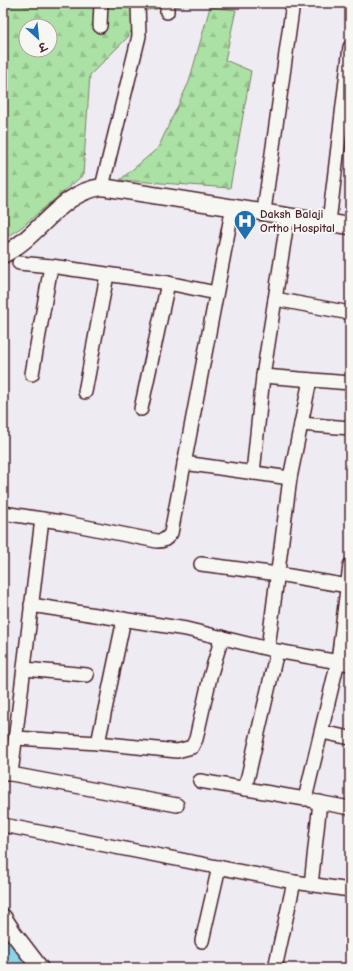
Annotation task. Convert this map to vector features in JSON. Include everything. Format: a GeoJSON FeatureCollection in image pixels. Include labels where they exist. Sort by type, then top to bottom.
{"type":"FeatureCollection","features":[{"type":"Feature","properties":{"kind":"street"},"geometry":{"type":"LineString","coordinates":[[100,26],[101,3]]}},
{"type":"Feature","properties":{"kind":"street"},"geometry":{"type":"LineString","coordinates":[[102,187],[139,36],[138,3]]}},
{"type":"Feature","properties":{"kind":"street"},"geometry":{"type":"LineString","coordinates":[[264,211],[293,3]]}},
{"type":"Feature","properties":{"kind":"street"},"geometry":{"type":"LineString","coordinates":[[329,222],[350,47]]}},
{"type":"Feature","properties":{"kind":"street"},"geometry":{"type":"LineString","coordinates":[[3,255],[22,244],[76,195],[88,189],[102,187],[233,206],[350,226]]}},
{"type":"Feature","properties":{"kind":"street"},"geometry":{"type":"LineString","coordinates":[[3,513],[157,541],[164,541],[171,533],[233,206]]}},
{"type":"Feature","properties":{"kind":"street"},"geometry":{"type":"LineString","coordinates":[[253,472],[263,376],[288,216]]}},
{"type":"Feature","properties":{"kind":"street"},"geometry":{"type":"LineString","coordinates":[[19,263],[51,266],[168,283],[216,293]]}},
{"type":"Feature","properties":{"kind":"street"},"geometry":{"type":"LineString","coordinates":[[32,374],[51,266]]}},
{"type":"Feature","properties":{"kind":"street"},"geometry":{"type":"LineString","coordinates":[[85,392],[107,275]]}},
{"type":"Feature","properties":{"kind":"street"},"geometry":{"type":"LineString","coordinates":[[141,409],[168,283]]}},
{"type":"Feature","properties":{"kind":"street"},"geometry":{"type":"LineString","coordinates":[[275,299],[350,313]]}},
{"type":"Feature","properties":{"kind":"street"},"geometry":{"type":"LineString","coordinates":[[263,376],[350,383]]}},
{"type":"Feature","properties":{"kind":"street"},"geometry":{"type":"LineString","coordinates":[[245,789],[273,650],[278,574],[290,478],[310,380]]}},
{"type":"Feature","properties":{"kind":"street"},"geometry":{"type":"LineString","coordinates":[[301,424],[350,428]]}},
{"type":"Feature","properties":{"kind":"street"},"geometry":{"type":"LineString","coordinates":[[184,463],[290,478]]}},
{"type":"Feature","properties":{"kind":"street"},"geometry":{"type":"LineString","coordinates":[[42,519],[16,738],[7,774],[177,805]]}},
{"type":"Feature","properties":{"kind":"street"},"geometry":{"type":"LineString","coordinates":[[201,564],[278,574],[348,586]]}},
{"type":"Feature","properties":{"kind":"street"},"geometry":{"type":"LineString","coordinates":[[305,800],[322,732],[344,663],[350,565]]}},
{"type":"Feature","properties":{"kind":"street"},"geometry":{"type":"LineString","coordinates":[[31,605],[186,629],[273,650],[344,663]]}},
{"type":"Feature","properties":{"kind":"street"},"geometry":{"type":"LineString","coordinates":[[98,743],[124,619]]}},
{"type":"Feature","properties":{"kind":"street"},"geometry":{"type":"LineString","coordinates":[[16,738],[98,743],[177,751],[192,747],[196,739],[210,677],[222,637]]}},
{"type":"Feature","properties":{"kind":"street"},"geometry":{"type":"LineString","coordinates":[[25,669],[88,675]]}},
{"type":"Feature","properties":{"kind":"street"},"geometry":{"type":"LineString","coordinates":[[322,732],[350,738]]}},
{"type":"Feature","properties":{"kind":"street"},"geometry":{"type":"LineString","coordinates":[[200,781],[350,808]]}},
{"type":"Feature","properties":{"kind":"street"},"geometry":{"type":"LineString","coordinates":[[311,884],[320,802]]}},
{"type":"Feature","properties":{"kind":"street"},"geometry":{"type":"LineString","coordinates":[[3,825],[294,882],[350,890]]}},
{"type":"Feature","properties":{"kind":"street"},"geometry":{"type":"LineString","coordinates":[[202,941],[219,867]]}},
{"type":"Feature","properties":{"kind":"street"},"geometry":{"type":"LineString","coordinates":[[278,967],[294,882]]}},
{"type":"Feature","properties":{"kind":"street"},"geometry":{"type":"LineString","coordinates":[[3,917],[40,968]]}},
{"type":"Feature","properties":{"kind":"green space"},"geometry":{"type":"Polygon","coordinates":[[[3,3],[7,7],[19,3],[176,3],[181,6],[139,11],[129,36],[90,75],[83,175],[22,227],[3,239],[3,3]]]}},
{"type":"Feature","properties":{"kind":"green space"},"geometry":{"type":"Polygon","coordinates":[[[210,7],[236,10],[225,60],[251,71],[230,188],[120,180],[158,148],[189,82],[210,7]]]}},
{"type":"Feature","properties":{"kind":"waterway"},"geometry":{"type":"LineString","coordinates":[[3,944],[22,968]]}},
{"type":"Feature","properties":{"kind":"place","name":"Daksh Balaji Ortho Hospital"},"geometry":{"type":"Point","coordinates":[245,240]}}]}
